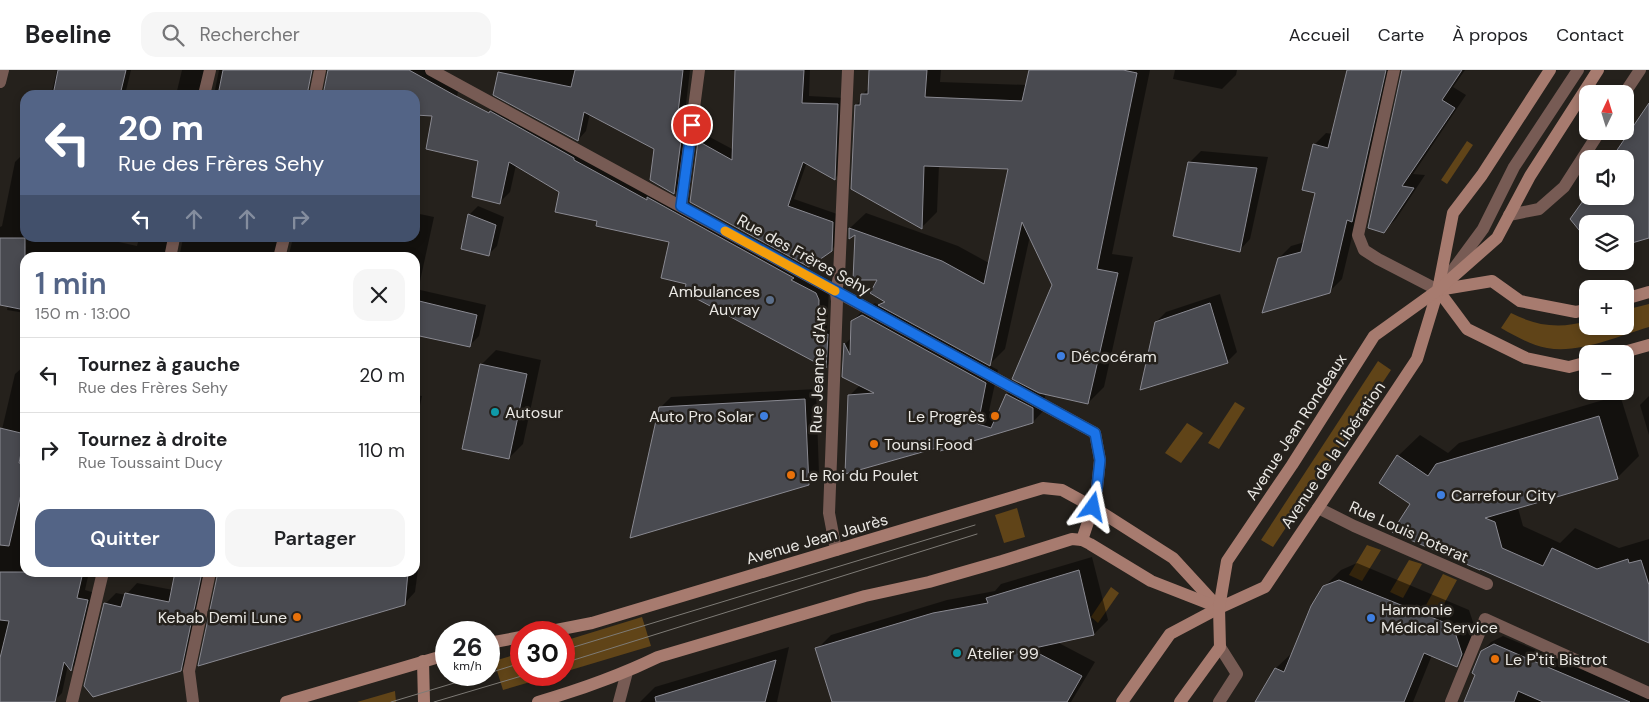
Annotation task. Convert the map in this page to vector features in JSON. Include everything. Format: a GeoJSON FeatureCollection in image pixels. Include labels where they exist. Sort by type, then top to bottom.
{"type":"FeatureCollection","features":[{"type":"Feature","properties":{"kind":"main road"},"geometry":{"type":"LineString","coordinates":[[1550,70],[1482,175],[1453,212],[1438,290],[1467,329],[1526,358],[1569,366],[1579,364]]}},
{"type":"Feature","properties":{"kind":"main road","name":"Avenue Jean Rondeaux"},"geometry":{"type":"LineString","coordinates":[[1219,608],[1227,561],[1292,465],[1374,336],[1438,290],[1497,238],[1530,176],[1598,70]]}},
{"type":"Feature","properties":{"kind":"main road"},"geometry":{"type":"LineString","coordinates":[[1438,290],[1492,281],[1520,301],[1579,311]]}},
{"type":"Feature","properties":{"kind":"main road","name":"Avenue de la Libération"},"geometry":{"type":"LineString","coordinates":[[1122,702],[1170,634],[1219,608],[1265,587],[1417,359],[1438,290]]}},
{"type":"Feature","properties":{"kind":"main road"},"geometry":{"type":"LineString","coordinates":[[1634,296],[1649,292]]}},
{"type":"Feature","properties":{"kind":"main road"},"geometry":{"type":"LineString","coordinates":[[1634,349],[1649,345]]}},
{"type":"Feature","properties":{"kind":"main road","name":"Avenue Jean Jaurès"},"geometry":{"type":"LineString","coordinates":[[575,626],[1043,488],[1062,490],[1093,507],[1173,558],[1219,608]]}},
{"type":"Feature","properties":{"kind":"main road"},"geometry":{"type":"LineString","coordinates":[[1082,540],[1093,507]]}},
{"type":"Feature","properties":{"kind":"main road"},"geometry":{"type":"LineString","coordinates":[[538,702],[627,672],[658,657],[818,610],[1002,561],[1072,539],[1082,540],[1122,562],[1151,581],[1219,608],[1220,647],[1180,702]]}},
{"type":"Feature","properties":{"kind":"main road"},"geometry":{"type":"LineString","coordinates":[[286,702],[435,657]]}},
{"type":"Feature","properties":{"kind":"main road"},"geometry":{"type":"LineString","coordinates":[[423,661],[424,702]]}},
{"type":"Feature","properties":{"kind":"street"},"geometry":{"type":"LineString","coordinates":[[0,82],[3,70]]}},
{"type":"Feature","properties":{"kind":"street"},"geometry":{"type":"LineString","coordinates":[[205,90],[210,70]]}},
{"type":"Feature","properties":{"kind":"street"},"geometry":{"type":"LineString","coordinates":[[316,90],[320,70]]}},
{"type":"Feature","properties":{"kind":"street","name":"Rue des Frères Sehy"},"geometry":{"type":"LineString","coordinates":[[431,70],[1095,433],[1100,460],[1093,507]]}},
{"type":"Feature","properties":{"kind":"street"},"geometry":{"type":"LineString","coordinates":[[681,206],[698,70]]}},
{"type":"Feature","properties":{"kind":"street","name":"Rue Jeanne d'Arc"},"geometry":{"type":"LineString","coordinates":[[836,550],[829,513],[836,292],[839,276],[848,70]]}},
{"type":"Feature","properties":{"kind":"street"},"geometry":{"type":"LineString","coordinates":[[1394,70],[1358,235],[1364,250],[1438,290]]}},
{"type":"Feature","properties":{"kind":"street","name":"Avenue Jean Rondeaux"},"geometry":{"type":"LineString","coordinates":[[1438,290],[1483,230],[1514,167],[1578,70]]}},
{"type":"Feature","properties":{"kind":"street"},"geometry":{"type":"LineString","coordinates":[[1630,85],[1640,70]]}},
{"type":"Feature","properties":{"kind":"street"},"geometry":{"type":"LineString","coordinates":[[1509,215],[1539,209],[1564,187],[1594,140]]}},
{"type":"Feature","properties":{"kind":"street","name":"Rue Louis Poterat"},"geometry":{"type":"LineString","coordinates":[[1318,508],[1354,526],[1487,584]]}},
{"type":"Feature","properties":{"kind":"street"},"geometry":{"type":"LineString","coordinates":[[72,702],[103,577]]}},
{"type":"Feature","properties":{"kind":"street"},"geometry":{"type":"LineString","coordinates":[[193,702],[189,671],[209,577]]}},
{"type":"Feature","properties":{"kind":"street"},"geometry":{"type":"LineString","coordinates":[[1451,702],[1485,619],[1649,693]]}},
{"type":"Feature","properties":{"kind":"street"},"geometry":{"type":"LineString","coordinates":[[1219,702],[1237,674],[1220,647]]}},
{"type":"Feature","properties":{"kind":"street"},"geometry":{"type":"LineString","coordinates":[[619,702],[627,672]]}},
{"type":"Feature","properties":{"kind":"shaded area"},"geometry":{"type":"Polygon","coordinates":[[[1467,141],[1473,145],[1447,184],[1441,180],[1467,141]]]}},
{"type":"Feature","properties":{"kind":"shaded area"},"geometry":{"type":"Polygon","coordinates":[[[1649,304],[1649,327],[1634,332],[1634,308],[1649,304]]]}},
{"type":"Feature","properties":{"kind":"shaded area"},"geometry":{"type":"Polygon","coordinates":[[[1511,313],[1530,321],[1548,325],[1579,323],[1579,335],[1624,335],[1589,345],[1579,345],[1579,347],[1572,349],[1559,349],[1541,347],[1501,328],[1511,313]]]}},
{"type":"Feature","properties":{"kind":"shaded area"},"geometry":{"type":"Polygon","coordinates":[[[1378,361],[1391,370],[1273,547],[1261,540],[1378,361]]]}},
{"type":"Feature","properties":{"kind":"shaded area"},"geometry":{"type":"Polygon","coordinates":[[[1235,402],[1245,408],[1219,449],[1208,443],[1235,402]]]}},
{"type":"Feature","properties":{"kind":"shaded area"},"geometry":{"type":"Polygon","coordinates":[[[1187,423],[1203,433],[1181,463],[1165,453],[1187,423]]]}},
{"type":"Feature","properties":{"kind":"shaded area"},"geometry":{"type":"Polygon","coordinates":[[[1017,508],[1025,537],[1004,543],[995,515],[1017,508]]]}},
{"type":"Feature","properties":{"kind":"shaded area"},"geometry":{"type":"Polygon","coordinates":[[[1367,545],[1381,550],[1362,581],[1349,575],[1367,545]]]}},
{"type":"Feature","properties":{"kind":"shaded area"},"geometry":{"type":"Polygon","coordinates":[[[1409,560],[1422,564],[1403,598],[1390,592],[1409,560]]]}},
{"type":"Feature","properties":{"kind":"shaded area"},"geometry":{"type":"Polygon","coordinates":[[[1443,574],[1457,580],[1439,613],[1425,607],[1443,574]]]}},
{"type":"Feature","properties":{"kind":"shaded area"},"geometry":{"type":"Polygon","coordinates":[[[1111,587],[1119,593],[1098,623],[1091,617],[1111,587]]]}},
{"type":"Feature","properties":{"kind":"shaded area"},"geometry":{"type":"Polygon","coordinates":[[[642,617],[651,646],[575,669],[575,638],[642,617]]]}},
{"type":"Feature","properties":{"kind":"shaded area"},"geometry":{"type":"Polygon","coordinates":[[[510,656],[510,686],[517,686],[503,690],[500,680],[500,659],[510,656]]]}},
{"type":"Feature","properties":{"kind":"shaded area"},"geometry":{"type":"Polygon","coordinates":[[[395,691],[396,702],[357,702],[395,691]]]}},
{"type":"Feature","properties":{"kind":"building"},"geometry":{"type":"Polygon","coordinates":[[[58,70],[126,70],[121,90],[54,90],[58,70]]]}},
{"type":"Feature","properties":{"kind":"building"},"geometry":{"type":"Polygon","coordinates":[[[223,70],[312,70],[308,90],[219,90],[223,70]]]}},
{"type":"Feature","properties":{"kind":"building"},"geometry":{"type":"Polygon","coordinates":[[[328,70],[409,70],[489,113],[490,111],[574,158],[574,160],[647,200],[647,197],[794,278],[791,280],[816,293],[819,300],[818,340],[828,334],[826,368],[684,292],[686,284],[661,278],[669,242],[596,226],[597,221],[555,212],[559,192],[509,162],[500,204],[472,197],[478,161],[426,149],[432,116],[420,115],[420,90],[324,90],[328,70]]]}},
{"type":"Feature","properties":{"kind":"building"},"geometry":{"type":"Polygon","coordinates":[[[575,70],[683,70],[676,130],[682,133],[674,194],[650,180],[654,149],[584,112],[578,141],[493,95],[498,72],[571,87],[575,70]]]}},
{"type":"Feature","properties":{"kind":"building"},"geometry":{"type":"Polygon","coordinates":[[[735,70],[804,70],[802,103],[838,104],[835,180],[803,162],[788,206],[833,222],[832,251],[809,267],[690,202],[698,141],[732,160],[735,70]]]}},
{"type":"Feature","properties":{"kind":"building"},"geometry":{"type":"Polygon","coordinates":[[[869,70],[927,70],[925,97],[1022,101],[1029,70],[1123,70],[1137,73],[1097,269],[1118,273],[1088,404],[1039,393],[1012,379],[1052,285],[1022,222],[990,366],[878,305],[885,302],[870,293],[877,280],[853,280],[855,235],[849,239],[849,228],[942,261],[984,284],[1008,169],[924,166],[922,229],[851,189],[855,105],[860,105],[861,94],[868,94],[869,70]]]}},
{"type":"Feature","properties":{"kind":"building"},"geometry":{"type":"Polygon","coordinates":[[[1347,70],[1386,70],[1352,222],[1347,220],[1330,293],[1262,313],[1278,258],[1301,252],[1315,193],[1302,190],[1313,144],[1328,148],[1347,70]]]}},
{"type":"Feature","properties":{"kind":"building"},"geometry":{"type":"Polygon","coordinates":[[[1402,70],[1462,70],[1442,100],[1455,108],[1402,186],[1414,188],[1384,233],[1368,228],[1402,70]]]}},
{"type":"Feature","properties":{"kind":"building"},"geometry":{"type":"Polygon","coordinates":[[[1649,103],[1649,238],[1634,242],[1634,215],[1579,215],[1579,230],[1570,219],[1580,205],[1634,205],[1634,150],[1617,150],[1624,140],[1634,140],[1634,125],[1649,103]]]}},
{"type":"Feature","properties":{"kind":"building"},"geometry":{"type":"Polygon","coordinates":[[[1188,162],[1257,168],[1240,252],[1173,236],[1188,162]]]}},
{"type":"Feature","properties":{"kind":"building"},"geometry":{"type":"Polygon","coordinates":[[[468,214],[496,225],[489,256],[461,249],[468,214]]]}},
{"type":"Feature","properties":{"kind":"building"},"geometry":{"type":"Polygon","coordinates":[[[0,238],[20,238],[20,242],[25,242],[25,252],[20,252],[20,309],[0,305],[0,238]]]}},
{"type":"Feature","properties":{"kind":"building"},"geometry":{"type":"Polygon","coordinates":[[[420,301],[477,315],[470,347],[420,336],[420,301]]]}},
{"type":"Feature","properties":{"kind":"building"},"geometry":{"type":"Polygon","coordinates":[[[1210,303],[1228,363],[1140,390],[1155,322],[1210,303]]]}},
{"type":"Feature","properties":{"kind":"building"},"geometry":{"type":"Polygon","coordinates":[[[862,315],[986,383],[978,424],[991,428],[1006,394],[1033,408],[1033,423],[940,451],[940,447],[845,474],[848,395],[874,393],[842,377],[844,343],[850,355],[851,321],[862,315]]]}},
{"type":"Feature","properties":{"kind":"building","name":"Autosur"},"geometry":{"type":"Polygon","coordinates":[[[480,364],[527,374],[509,459],[462,449],[480,364]]]}},
{"type":"Feature","properties":{"kind":"building"},"geometry":{"type":"Polygon","coordinates":[[[805,399],[809,485],[630,538],[659,407],[805,399]]]}},
{"type":"Feature","properties":{"kind":"building"},"geometry":{"type":"Polygon","coordinates":[[[1599,416],[1618,479],[1485,518],[1495,522],[1502,548],[1543,566],[1552,548],[1597,569],[1628,559],[1629,563],[1641,560],[1649,585],[1649,643],[1392,532],[1410,504],[1379,483],[1397,455],[1428,476],[1436,464],[1599,416]]]}},
{"type":"Feature","properties":{"kind":"building"},"geometry":{"type":"Polygon","coordinates":[[[0,428],[20,433],[20,499],[9,546],[0,545],[0,428]]]}},
{"type":"Feature","properties":{"kind":"building"},"geometry":{"type":"Polygon","coordinates":[[[1079,570],[1094,635],[1030,649],[1082,676],[1067,702],[832,702],[815,648],[933,613],[988,603],[986,598],[1079,570]]]}},
{"type":"Feature","properties":{"kind":"building"},"geometry":{"type":"Polygon","coordinates":[[[0,572],[20,572],[20,577],[82,577],[77,598],[88,600],[71,671],[64,662],[55,702],[0,702],[0,658],[9,621],[0,620],[0,572]]]}},
{"type":"Feature","properties":{"kind":"building"},"geometry":{"type":"Polygon","coordinates":[[[174,577],[201,577],[181,671],[93,697],[84,686],[104,603],[121,607],[125,593],[169,602],[174,577]]]}},
{"type":"Feature","properties":{"kind":"building"},"geometry":{"type":"Polygon","coordinates":[[[217,577],[408,577],[405,605],[198,666],[217,577]]]}},
{"type":"Feature","properties":{"kind":"building"},"geometry":{"type":"Polygon","coordinates":[[[1339,580],[1453,626],[1462,654],[1457,667],[1424,653],[1404,702],[1255,702],[1275,668],[1284,672],[1311,606],[1323,586],[1339,580]]]}},
{"type":"Feature","properties":{"kind":"building"},"geometry":{"type":"Polygon","coordinates":[[[1494,644],[1630,702],[1543,702],[1518,691],[1514,702],[1464,702],[1475,675],[1472,673],[1481,651],[1494,644]]]}},
{"type":"Feature","properties":{"kind":"building"},"geometry":{"type":"Polygon","coordinates":[[[776,660],[765,702],[656,702],[655,697],[776,660]]]}},
{"type":"Feature","properties":{"kind":"tram line"},"geometry":{"type":"LineString","coordinates":[[575,647],[975,525]]}},
{"type":"Feature","properties":{"kind":"tram line"},"geometry":{"type":"LineString","coordinates":[[575,660],[977,534]]}},
{"type":"Feature","properties":{"kind":"tram line"},"geometry":{"type":"LineString","coordinates":[[500,670],[510,666]]}},
{"type":"Feature","properties":{"kind":"tram line"},"geometry":{"type":"LineString","coordinates":[[434,702],[510,679]]}},
{"type":"Feature","properties":{"kind":"tram line"},"geometry":{"type":"LineString","coordinates":[[391,702],[444,686]]}},
{"type":"Feature","properties":{"kind":"slow traffic"},"geometry":{"type":"LineString","coordinates":[[725,231],[835,291]]}},
{"type":"Feature","properties":{"kind":"place","name":"Ambulances Auvray"},"geometry":{"type":"Point","coordinates":[770,300]}},
{"type":"Feature","properties":{"kind":"place","name":"Décocéram"},"geometry":{"type":"Point","coordinates":[1061,356]}},
{"type":"Feature","properties":{"kind":"place","name":"Autosur"},"geometry":{"type":"Point","coordinates":[495,412]}},
{"type":"Feature","properties":{"kind":"place","name":"Auto Pro Solar"},"geometry":{"type":"Point","coordinates":[764,416]}},
{"type":"Feature","properties":{"kind":"place","name":"Le Progrès"},"geometry":{"type":"Point","coordinates":[995,416]}},
{"type":"Feature","properties":{"kind":"place","name":"Tounsi Food"},"geometry":{"type":"Point","coordinates":[874,444]}},
{"type":"Feature","properties":{"kind":"place","name":"Le Roi du Poulet"},"geometry":{"type":"Point","coordinates":[791,475]}},
{"type":"Feature","properties":{"kind":"place","name":"Carrefour City"},"geometry":{"type":"Point","coordinates":[1441,495]}},
{"type":"Feature","properties":{"kind":"place","name":"Kebab Demi Lune"},"geometry":{"type":"Point","coordinates":[297,617]}},
{"type":"Feature","properties":{"kind":"place","name":"Harmonie Médical Service"},"geometry":{"type":"Point","coordinates":[1371,618]}},
{"type":"Feature","properties":{"kind":"place","name":"Atelier 99"},"geometry":{"type":"Point","coordinates":[957,653]}},
{"type":"Feature","properties":{"kind":"place","name":"Le P'tit Bistrot"},"geometry":{"type":"Point","coordinates":[1495,659]}},
{"type":"Feature","properties":{"kind":"route"},"geometry":{"type":"LineString","coordinates":[[692,125],[681,206],[1095,433],[1100,460],[1093,507]]}}]}
